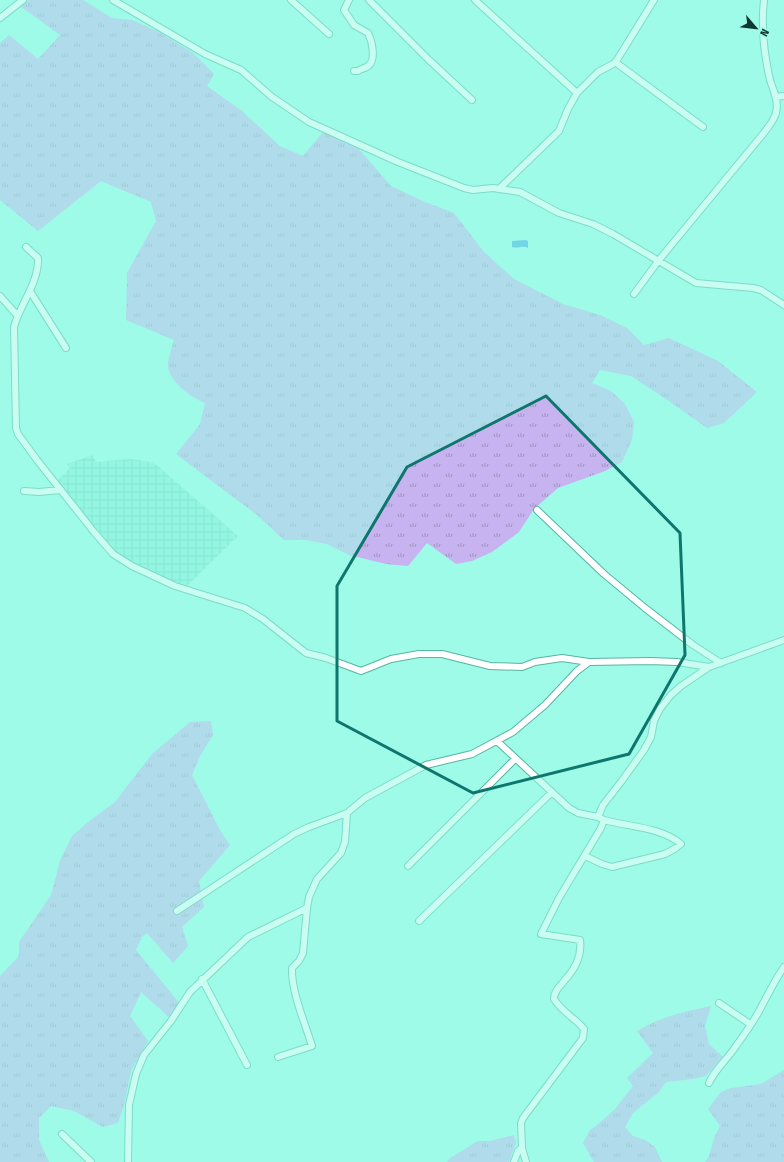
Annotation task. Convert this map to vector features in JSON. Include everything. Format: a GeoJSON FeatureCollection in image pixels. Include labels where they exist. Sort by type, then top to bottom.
{"type":"FeatureCollection","features":[{"type":"Feature","properties":{"kind":"street"},"geometry":{"type":"LineString","coordinates":[[0,18],[23,0]]}},
{"type":"Feature","properties":{"kind":"street"},"geometry":{"type":"LineString","coordinates":[[113,0],[205,54],[241,70],[272,97],[309,122],[331,133],[464,188],[474,190],[499,189],[520,192],[559,213],[593,224],[659,260],[696,283],[753,288],[761,290],[784,305]]}},
{"type":"Feature","properties":{"kind":"street"},"geometry":{"type":"LineString","coordinates":[[291,0],[329,34]]}},
{"type":"Feature","properties":{"kind":"street"},"geometry":{"type":"LineString","coordinates":[[349,0],[344,10],[354,25],[368,33],[373,48],[372,61],[370,65],[360,68],[358,71],[354,71]]}},
{"type":"Feature","properties":{"kind":"street"},"geometry":{"type":"LineString","coordinates":[[369,0],[429,60],[472,100]]}},
{"type":"Feature","properties":{"kind":"street"},"geometry":{"type":"LineString","coordinates":[[475,0],[577,93]]}},
{"type":"Feature","properties":{"kind":"street"},"geometry":{"type":"LineString","coordinates":[[634,294],[659,260],[771,124],[776,111],[776,97],[770,80],[765,52],[763,28],[764,0]]}},
{"type":"Feature","properties":{"kind":"street"},"geometry":{"type":"LineString","coordinates":[[499,189],[559,131],[568,109],[577,93],[598,72],[615,62],[652,1]]}},
{"type":"Feature","properties":{"kind":"street"},"geometry":{"type":"LineString","coordinates":[[615,62],[703,127]]}},
{"type":"Feature","properties":{"kind":"street"},"geometry":{"type":"LineString","coordinates":[[776,97],[784,96]]}},
{"type":"Feature","properties":{"kind":"street"},"geometry":{"type":"LineString","coordinates":[[26,247],[38,258],[38,266],[30,291],[17,314],[14,327],[16,428],[18,434],[94,532],[113,554],[132,566],[175,586],[245,608],[263,619],[306,653],[326,658],[361,671],[391,659],[419,654],[442,654],[490,666],[522,667],[535,662],[562,658],[589,662],[677,662],[709,667]]}},
{"type":"Feature","properties":{"kind":"street"},"geometry":{"type":"LineString","coordinates":[[30,291],[66,348]]}},
{"type":"Feature","properties":{"kind":"street"},"geometry":{"type":"LineString","coordinates":[[0,296],[17,314]]}},
{"type":"Feature","properties":{"kind":"street"},"geometry":{"type":"LineString","coordinates":[[24,491],[39,492],[61,490]]}},
{"type":"Feature","properties":{"kind":"street"},"geometry":{"type":"LineString","coordinates":[[537,510],[604,574],[693,645],[720,663]]}},
{"type":"Feature","properties":{"kind":"street"},"geometry":{"type":"LineString","coordinates":[[598,817],[603,805],[644,750],[651,737],[654,721],[660,709],[670,696],[681,686],[709,667],[784,640]]}},
{"type":"Feature","properties":{"kind":"street"},"geometry":{"type":"LineString","coordinates":[[177,911],[294,834],[347,813],[365,798],[426,765],[436,761],[464,757],[513,732],[545,705],[577,670],[589,662]]}},
{"type":"Feature","properties":{"kind":"street"},"geometry":{"type":"LineString","coordinates":[[497,741],[551,793],[569,808],[578,813],[657,832],[675,838],[681,844],[665,854],[612,867],[585,856]]}},
{"type":"Feature","properties":{"kind":"street"},"geometry":{"type":"LineString","coordinates":[[408,866],[515,759]]}},
{"type":"Feature","properties":{"kind":"street"},"geometry":{"type":"LineString","coordinates":[[419,922],[551,793]]}},
{"type":"Feature","properties":{"kind":"street"},"geometry":{"type":"LineString","coordinates":[[278,1057],[312,1046],[292,974],[292,968],[299,961],[303,953],[309,897],[317,879],[341,853],[345,842],[347,813]]}},
{"type":"Feature","properties":{"kind":"street"},"geometry":{"type":"LineString","coordinates":[[526,1162],[522,1148],[521,1123],[523,1118],[570,1055],[584,1033],[584,1028],[582,1025],[564,1011],[554,999],[555,992],[575,967],[581,948],[580,940],[541,934],[559,898],[585,856],[604,820]]}},
{"type":"Feature","properties":{"kind":"street"},"geometry":{"type":"LineString","coordinates":[[128,1162],[129,1105],[139,1064],[144,1055],[171,1021],[190,992],[248,937],[307,908]]}},
{"type":"Feature","properties":{"kind":"street"},"geometry":{"type":"LineString","coordinates":[[708,1083],[713,1073],[727,1060],[784,967]]}},
{"type":"Feature","properties":{"kind":"street"},"geometry":{"type":"LineString","coordinates":[[202,979],[247,1065]]}},
{"type":"Feature","properties":{"kind":"street"},"geometry":{"type":"LineString","coordinates":[[719,1003],[750,1024]]}},
{"type":"Feature","properties":{"kind":"street"},"geometry":{"type":"LineString","coordinates":[[62,1134],[90,1162]]}},
{"type":"Feature","properties":{"kind":"street"},"geometry":{"type":"LineString","coordinates":[[514,1162],[518,1151],[522,1148]]}},
{"type":"Feature","properties":{"kind":"highlighted area"},"geometry":{"type":"Polygon","coordinates":[[[546,396],[680,533],[685,655],[629,754],[473,793],[337,721],[337,586],[407,467],[546,396]]]}},
{"type":"Feature","properties":{"kind":"shaded area"},"geometry":{"type":"Polygon","coordinates":[[[92,455],[96,462],[130,459],[151,462],[158,466],[238,536],[186,587],[165,579],[131,562],[114,551],[56,482],[70,468],[67,464],[92,455]]]}},
{"type":"Feature","properties":{"kind":"green space"},"geometry":{"type":"Polygon","coordinates":[[[29,0],[83,0],[112,18],[132,20],[159,32],[193,53],[214,74],[207,86],[242,111],[280,146],[303,156],[323,132],[358,148],[391,186],[425,202],[454,213],[484,252],[514,279],[563,304],[600,315],[627,328],[644,345],[669,338],[718,361],[757,392],[724,423],[707,428],[631,376],[600,370],[592,383],[611,391],[625,404],[634,422],[632,440],[622,462],[605,471],[558,488],[534,509],[519,532],[492,552],[472,561],[456,564],[427,543],[408,566],[386,564],[349,555],[327,544],[306,540],[284,540],[257,515],[176,454],[200,424],[205,403],[182,389],[172,378],[169,372],[169,356],[174,340],[126,320],[127,273],[156,221],[151,202],[101,181],[38,231],[0,200],[0,43],[9,35],[38,59],[60,35],[20,6],[29,0]]]}},
{"type":"Feature","properties":{"kind":"green space"},"geometry":{"type":"Polygon","coordinates":[[[211,721],[213,735],[200,756],[192,775],[221,832],[230,845],[199,881],[204,907],[182,927],[188,946],[173,963],[147,933],[142,937],[136,950],[180,1004],[170,1018],[141,992],[130,1016],[148,1041],[131,1071],[124,1105],[118,1123],[103,1127],[74,1111],[51,1106],[39,1118],[39,1140],[49,1162],[0,1162],[0,976],[19,956],[19,942],[51,895],[60,861],[72,836],[115,802],[152,754],[190,722],[211,721]]]}},
{"type":"Feature","properties":{"kind":"green space"},"geometry":{"type":"Polygon","coordinates":[[[711,1006],[705,1026],[709,1044],[723,1057],[706,1076],[666,1082],[659,1092],[633,1113],[625,1127],[633,1136],[645,1140],[655,1147],[662,1162],[594,1162],[583,1143],[590,1130],[615,1109],[633,1086],[627,1078],[653,1053],[637,1031],[664,1018],[711,1006]]]}},
{"type":"Feature","properties":{"kind":"green space"},"geometry":{"type":"Polygon","coordinates":[[[784,1070],[784,1162],[705,1162],[709,1156],[714,1138],[720,1126],[708,1109],[721,1092],[731,1088],[761,1084],[784,1070]]]}},
{"type":"Feature","properties":{"kind":"green space"},"geometry":{"type":"Polygon","coordinates":[[[514,1135],[516,1142],[509,1162],[447,1162],[450,1158],[478,1141],[490,1141],[514,1135]]]}},
{"type":"Feature","properties":{"kind":"water"},"geometry":{"type":"Polygon","coordinates":[[[512,241],[528,241],[528,248],[512,247],[512,241]]]}}]}
